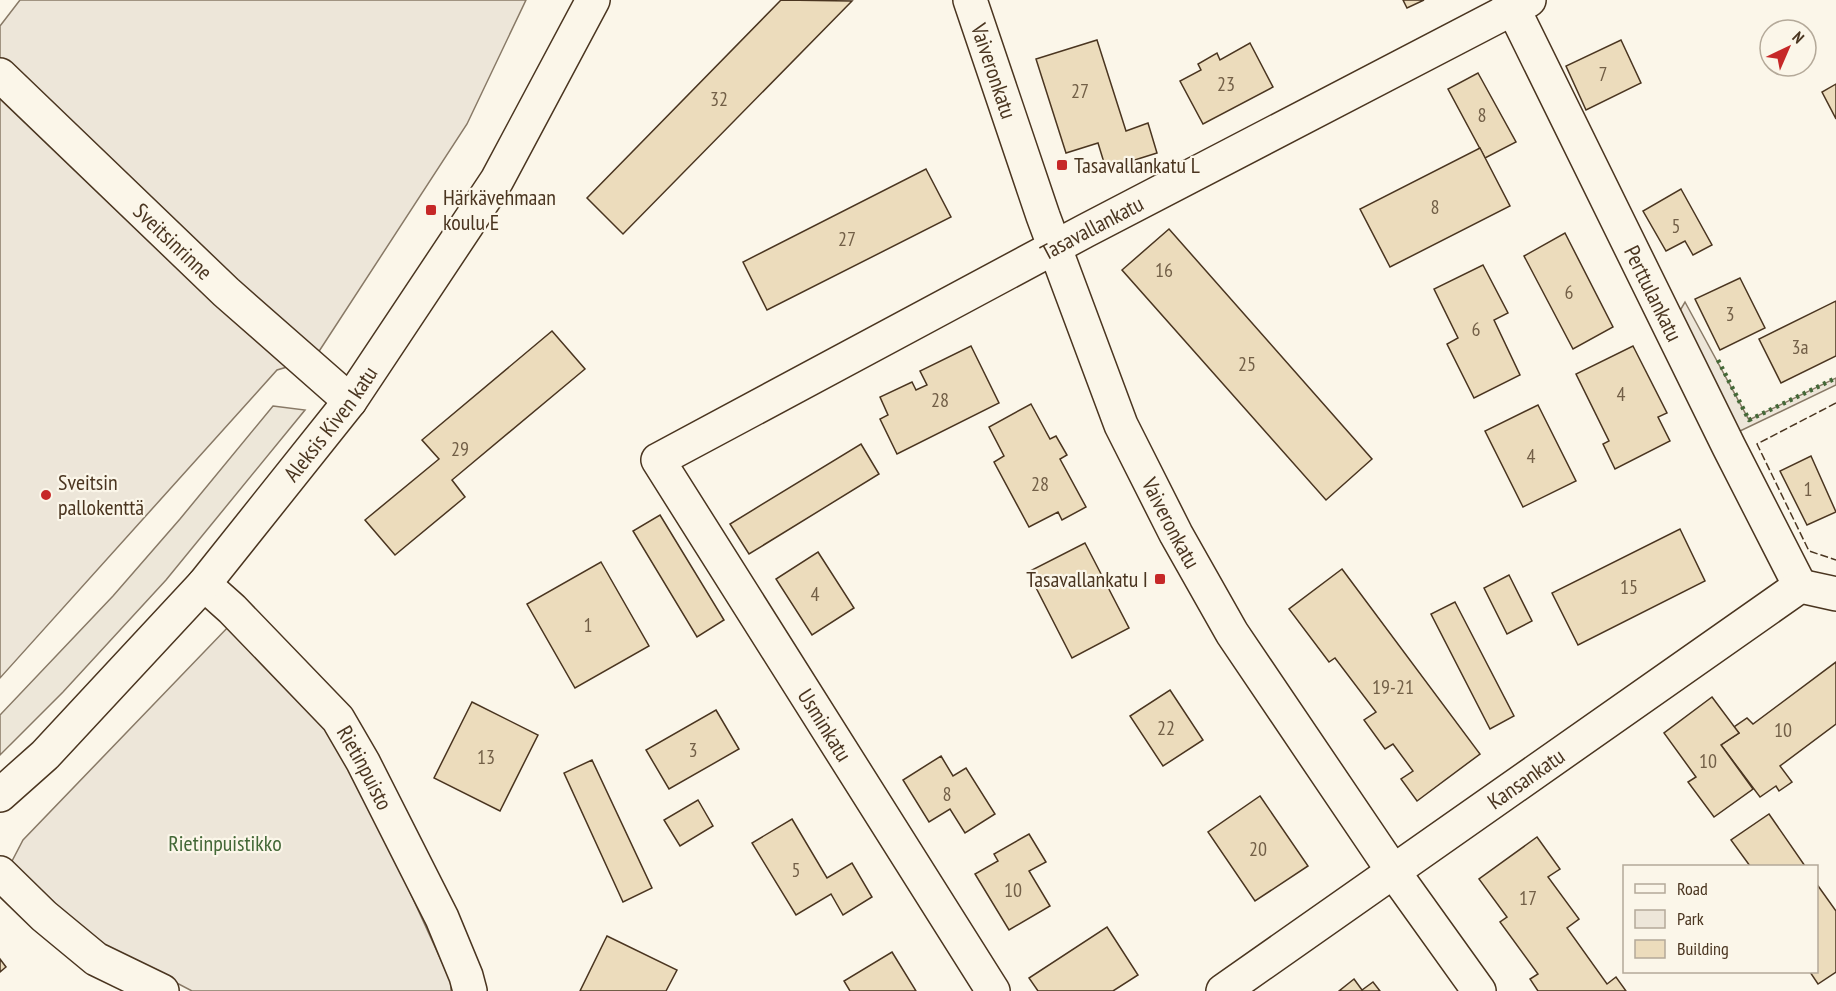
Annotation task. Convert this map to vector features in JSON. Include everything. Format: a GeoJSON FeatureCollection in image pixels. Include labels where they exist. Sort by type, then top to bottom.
{"type":"FeatureCollection","features":[{"type":"Feature","properties":{"kind":"street","name":"Aleksis Kiven katu"},"geometry":{"type":"LineString","coordinates":[[0,795],[45,755],[204,584],[350,401],[497,180],[593,0]]}},
{"type":"Feature","properties":{"kind":"street","name":"Vaiveronkatu"},"geometry":{"type":"LineString","coordinates":[[970,0],[1055,247],[1121,425],[1176,534],[1232,633],[1393,871],[1479,991]]}},
{"type":"Feature","properties":{"kind":"street","name":"Tasavallankatu"},"geometry":{"type":"LineString","coordinates":[[658,460],[1517,3]]}},
{"type":"Feature","properties":{"kind":"street","name":"Perttulankatu"},"geometry":{"type":"LineString","coordinates":[[1517,3],[1729,447],[1800,586]]}},
{"type":"Feature","properties":{"kind":"street","name":"Sveitsinrinne"},"geometry":{"type":"LineString","coordinates":[[0,75],[226,292],[350,401]]}},
{"type":"Feature","properties":{"kind":"street","name":"Usminkatu"},"geometry":{"type":"LineString","coordinates":[[658,460],[993,991]]}},
{"type":"Feature","properties":{"kind":"street","name":"Rietinpuisto"},"geometry":{"type":"LineString","coordinates":[[204,584],[232,609],[338,720],[363,762],[442,918],[470,991]]}},
{"type":"Feature","properties":{"kind":"street"},"geometry":{"type":"LineString","coordinates":[[1800,586],[1836,594]]}},
{"type":"Feature","properties":{"kind":"street","name":"Kansankatu"},"geometry":{"type":"LineString","coordinates":[[1223,991],[1800,586]]}},
{"type":"Feature","properties":{"kind":"street"},"geometry":{"type":"LineString","coordinates":[[0,873],[44,916],[96,959],[162,991]]}},
{"type":"Feature","properties":{"kind":"green space"},"geometry":{"type":"Polygon","coordinates":[[[20,0],[526,0],[467,124],[314,359],[277,370],[0,678],[0,26],[20,0]]]}},
{"type":"Feature","properties":{"kind":"green space"},"geometry":{"type":"Polygon","coordinates":[[[1685,302],[1749,420],[1836,378],[1836,385],[1738,432],[1678,314],[1685,302]]]}},
{"type":"Feature","properties":{"kind":"green space","name":"Rietinpuistikko"},"geometry":{"type":"Polygon","coordinates":[[[230,625],[331,730],[351,763],[451,982],[451,991],[192,991],[102,944],[41,894],[11,863],[23,840],[230,625]]]}},
{"type":"Feature","properties":{"kind":"shaded area"},"geometry":{"type":"Polygon","coordinates":[[[273,406],[305,410],[166,580],[63,692],[0,755],[0,715],[113,596],[273,406]]]}},
{"type":"Feature","properties":{"kind":"building"},"geometry":{"type":"Polygon","coordinates":[[[781,0],[852,1],[623,234],[587,198],[781,0]]]}},
{"type":"Feature","properties":{"kind":"building"},"geometry":{"type":"Polygon","coordinates":[[[1403,0],[1424,0],[1407,8],[1403,0]]]}},
{"type":"Feature","properties":{"kind":"building"},"geometry":{"type":"Polygon","coordinates":[[[1097,40],[1126,131],[1148,123],[1157,153],[1106,169],[1098,143],[1066,153],[1036,59],[1097,40]]]}},
{"type":"Feature","properties":{"kind":"building"},"geometry":{"type":"Polygon","coordinates":[[[1621,40],[1641,83],[1586,110],[1566,66],[1621,40]]]}},
{"type":"Feature","properties":{"kind":"building"},"geometry":{"type":"Polygon","coordinates":[[[1250,43],[1273,87],[1203,124],[1180,81],[1201,70],[1198,64],[1217,53],[1220,60],[1250,43]]]}},
{"type":"Feature","properties":{"kind":"building"},"geometry":{"type":"Polygon","coordinates":[[[1478,73],[1516,142],[1485,158],[1448,89],[1478,73]]]}},
{"type":"Feature","properties":{"kind":"building"},"geometry":{"type":"Polygon","coordinates":[[[1836,84],[1836,119],[1822,92],[1836,84]]]}},
{"type":"Feature","properties":{"kind":"building"},"geometry":{"type":"Polygon","coordinates":[[[1480,148],[1510,206],[1390,267],[1360,209],[1480,148]]]}},
{"type":"Feature","properties":{"kind":"building"},"geometry":{"type":"Polygon","coordinates":[[[926,169],[951,217],[767,310],[743,262],[926,169]]]}},
{"type":"Feature","properties":{"kind":"building"},"geometry":{"type":"Polygon","coordinates":[[[1681,189],[1712,245],[1693,255],[1685,241],[1666,251],[1643,211],[1681,189]]]}},
{"type":"Feature","properties":{"kind":"building"},"geometry":{"type":"Polygon","coordinates":[[[1169,229],[1372,459],[1326,500],[1122,270],[1169,229]]]}},
{"type":"Feature","properties":{"kind":"building"},"geometry":{"type":"Polygon","coordinates":[[[1565,233],[1613,327],[1573,349],[1524,256],[1565,233]]]}},
{"type":"Feature","properties":{"kind":"building"},"geometry":{"type":"Polygon","coordinates":[[[1483,265],[1508,313],[1494,320],[1520,375],[1474,398],[1447,344],[1458,338],[1434,289],[1483,265]]]}},
{"type":"Feature","properties":{"kind":"building"},"geometry":{"type":"Polygon","coordinates":[[[1740,278],[1765,328],[1720,350],[1695,299],[1740,278]]]}},
{"type":"Feature","properties":{"kind":"building"},"geometry":{"type":"Polygon","coordinates":[[[1836,301],[1836,356],[1781,383],[1759,339],[1836,301]]]}},
{"type":"Feature","properties":{"kind":"building"},"geometry":{"type":"Polygon","coordinates":[[[552,331],[585,369],[452,480],[465,497],[395,555],[365,520],[439,459],[422,440],[552,331]]]}},
{"type":"Feature","properties":{"kind":"building"},"geometry":{"type":"Polygon","coordinates":[[[971,346],[999,403],[897,454],[880,419],[888,415],[880,397],[912,382],[916,390],[927,385],[920,371],[971,346]]]}},
{"type":"Feature","properties":{"kind":"building"},"geometry":{"type":"Polygon","coordinates":[[[1633,346],[1667,413],[1658,417],[1670,441],[1615,469],[1603,444],[1609,441],[1576,374],[1633,346]]]}},
{"type":"Feature","properties":{"kind":"building"},"geometry":{"type":"Polygon","coordinates":[[[1031,404],[1050,439],[1056,436],[1067,455],[1060,459],[1086,507],[1062,520],[1058,512],[1029,527],[994,462],[1004,456],[989,427],[1031,404]]]}},
{"type":"Feature","properties":{"kind":"building"},"geometry":{"type":"Polygon","coordinates":[[[1538,405],[1576,481],[1523,507],[1485,431],[1538,405]]]}},
{"type":"Feature","properties":{"kind":"building"},"geometry":{"type":"Polygon","coordinates":[[[861,444],[879,474],[749,554],[730,524],[861,444]]]}},
{"type":"Feature","properties":{"kind":"building"},"geometry":{"type":"Polygon","coordinates":[[[1811,456],[1836,512],[1807,525],[1780,471],[1811,456]]]}},
{"type":"Feature","properties":{"kind":"building"},"geometry":{"type":"Polygon","coordinates":[[[660,515],[724,620],[697,637],[633,531],[660,515]]]}},
{"type":"Feature","properties":{"kind":"building"},"geometry":{"type":"Polygon","coordinates":[[[1680,529],[1705,581],[1578,645],[1552,593],[1680,529]]]}},
{"type":"Feature","properties":{"kind":"building"},"geometry":{"type":"Polygon","coordinates":[[[1085,543],[1129,628],[1072,658],[1028,572],[1085,543]]]}},
{"type":"Feature","properties":{"kind":"building"},"geometry":{"type":"Polygon","coordinates":[[[818,552],[854,608],[812,635],[776,579],[818,552]]]}},
{"type":"Feature","properties":{"kind":"building"},"geometry":{"type":"Polygon","coordinates":[[[601,562],[649,646],[575,688],[527,604],[601,562]]]}},
{"type":"Feature","properties":{"kind":"building"},"geometry":{"type":"Polygon","coordinates":[[[1342,569],[1480,754],[1417,801],[1401,779],[1413,771],[1393,744],[1385,749],[1364,720],[1376,712],[1335,658],[1329,662],[1289,609],[1342,569]]]}},
{"type":"Feature","properties":{"kind":"building"},"geometry":{"type":"Polygon","coordinates":[[[1509,575],[1532,621],[1507,634],[1484,588],[1509,575]]]}},
{"type":"Feature","properties":{"kind":"building"},"geometry":{"type":"Polygon","coordinates":[[[1455,602],[1514,716],[1490,729],[1431,614],[1455,602]]]}},
{"type":"Feature","properties":{"kind":"building"},"geometry":{"type":"Polygon","coordinates":[[[1836,662],[1836,724],[1780,766],[1792,782],[1779,791],[1776,786],[1760,797],[1721,745],[1739,733],[1734,727],[1747,718],[1753,724],[1836,662]]]}},
{"type":"Feature","properties":{"kind":"building"},"geometry":{"type":"Polygon","coordinates":[[[1170,690],[1203,740],[1163,766],[1130,716],[1170,690]]]}},
{"type":"Feature","properties":{"kind":"building"},"geometry":{"type":"Polygon","coordinates":[[[1712,697],[1739,733],[1721,745],[1753,789],[1714,817],[1688,782],[1696,777],[1664,733],[1712,697]]]}},
{"type":"Feature","properties":{"kind":"building"},"geometry":{"type":"Polygon","coordinates":[[[472,702],[538,735],[500,811],[434,778],[472,702]]]}},
{"type":"Feature","properties":{"kind":"building"},"geometry":{"type":"Polygon","coordinates":[[[716,710],[739,749],[669,789],[646,750],[716,710]]]}},
{"type":"Feature","properties":{"kind":"building"},"geometry":{"type":"Polygon","coordinates":[[[941,756],[953,776],[966,768],[995,814],[965,833],[950,809],[929,822],[903,780],[941,756]]]}},
{"type":"Feature","properties":{"kind":"building"},"geometry":{"type":"Polygon","coordinates":[[[592,760],[652,888],[623,902],[564,773],[592,760]]]}},
{"type":"Feature","properties":{"kind":"building"},"geometry":{"type":"Polygon","coordinates":[[[1260,796],[1308,866],[1255,901],[1208,832],[1260,796]]]}},
{"type":"Feature","properties":{"kind":"building"},"geometry":{"type":"Polygon","coordinates":[[[698,800],[713,826],[680,846],[664,820],[698,800]]]}},
{"type":"Feature","properties":{"kind":"building"},"geometry":{"type":"Polygon","coordinates":[[[1769,814],[1804,865],[1749,865],[1731,840],[1769,814]]]}},
{"type":"Feature","properties":{"kind":"building"},"geometry":{"type":"Polygon","coordinates":[[[792,819],[827,878],[852,863],[872,897],[843,915],[831,894],[796,915],[752,843],[792,819]]]}},
{"type":"Feature","properties":{"kind":"building"},"geometry":{"type":"Polygon","coordinates":[[[1029,834],[1046,862],[1029,871],[1050,906],[1009,930],[975,874],[998,861],[994,854],[1029,834]]]}},
{"type":"Feature","properties":{"kind":"building"},"geometry":{"type":"Polygon","coordinates":[[[1537,837],[1560,869],[1548,877],[1579,919],[1567,928],[1607,984],[1616,977],[1626,991],[1538,991],[1530,979],[1538,974],[1500,922],[1507,917],[1479,879],[1537,837]]]}},
{"type":"Feature","properties":{"kind":"building"},"geometry":{"type":"Polygon","coordinates":[[[1818,886],[1836,911],[1836,972],[1818,984],[1811,973],[1818,973],[1818,886]]]}},
{"type":"Feature","properties":{"kind":"building"},"geometry":{"type":"Polygon","coordinates":[[[1107,927],[1138,975],[1113,991],[1038,991],[1029,978],[1107,927]]]}},
{"type":"Feature","properties":{"kind":"building"},"geometry":{"type":"Polygon","coordinates":[[[607,936],[677,970],[666,991],[580,991],[607,936]]]}},
{"type":"Feature","properties":{"kind":"building"},"geometry":{"type":"Polygon","coordinates":[[[892,952],[916,991],[850,991],[844,981],[892,952]]]}},
{"type":"Feature","properties":{"kind":"building"},"geometry":{"type":"Polygon","coordinates":[[[0,959],[6,967],[0,972],[0,959]]]}},
{"type":"Feature","properties":{"kind":"building"},"geometry":{"type":"Polygon","coordinates":[[[1354,979],[1362,990],[1373,982],[1380,991],[1339,991],[1354,979]]]}},
{"type":"Feature","properties":{"kind":"hedge"},"geometry":{"type":"LineString","coordinates":[[1718,360],[1749,420],[1836,378]]}},
{"type":"Feature","properties":{"kind":"fence"},"geometry":{"type":"LineString","coordinates":[[1836,403],[1757,444],[1809,551],[1836,560]]}},
{"type":"Feature","properties":{"kind":"place","name":"Tasavallankatu L"},"geometry":{"type":"Point","coordinates":[1062,165]}},
{"type":"Feature","properties":{"kind":"place","name":"Härkävehmaan koulu E"},"geometry":{"type":"Point","coordinates":[431,210]}},
{"type":"Feature","properties":{"kind":"place","name":"Sveitsin pallokenttä"},"geometry":{"type":"Point","coordinates":[46,495]}},
{"type":"Feature","properties":{"kind":"place","name":"Tasavallankatu I"},"geometry":{"type":"Point","coordinates":[1160,579]}}]}
